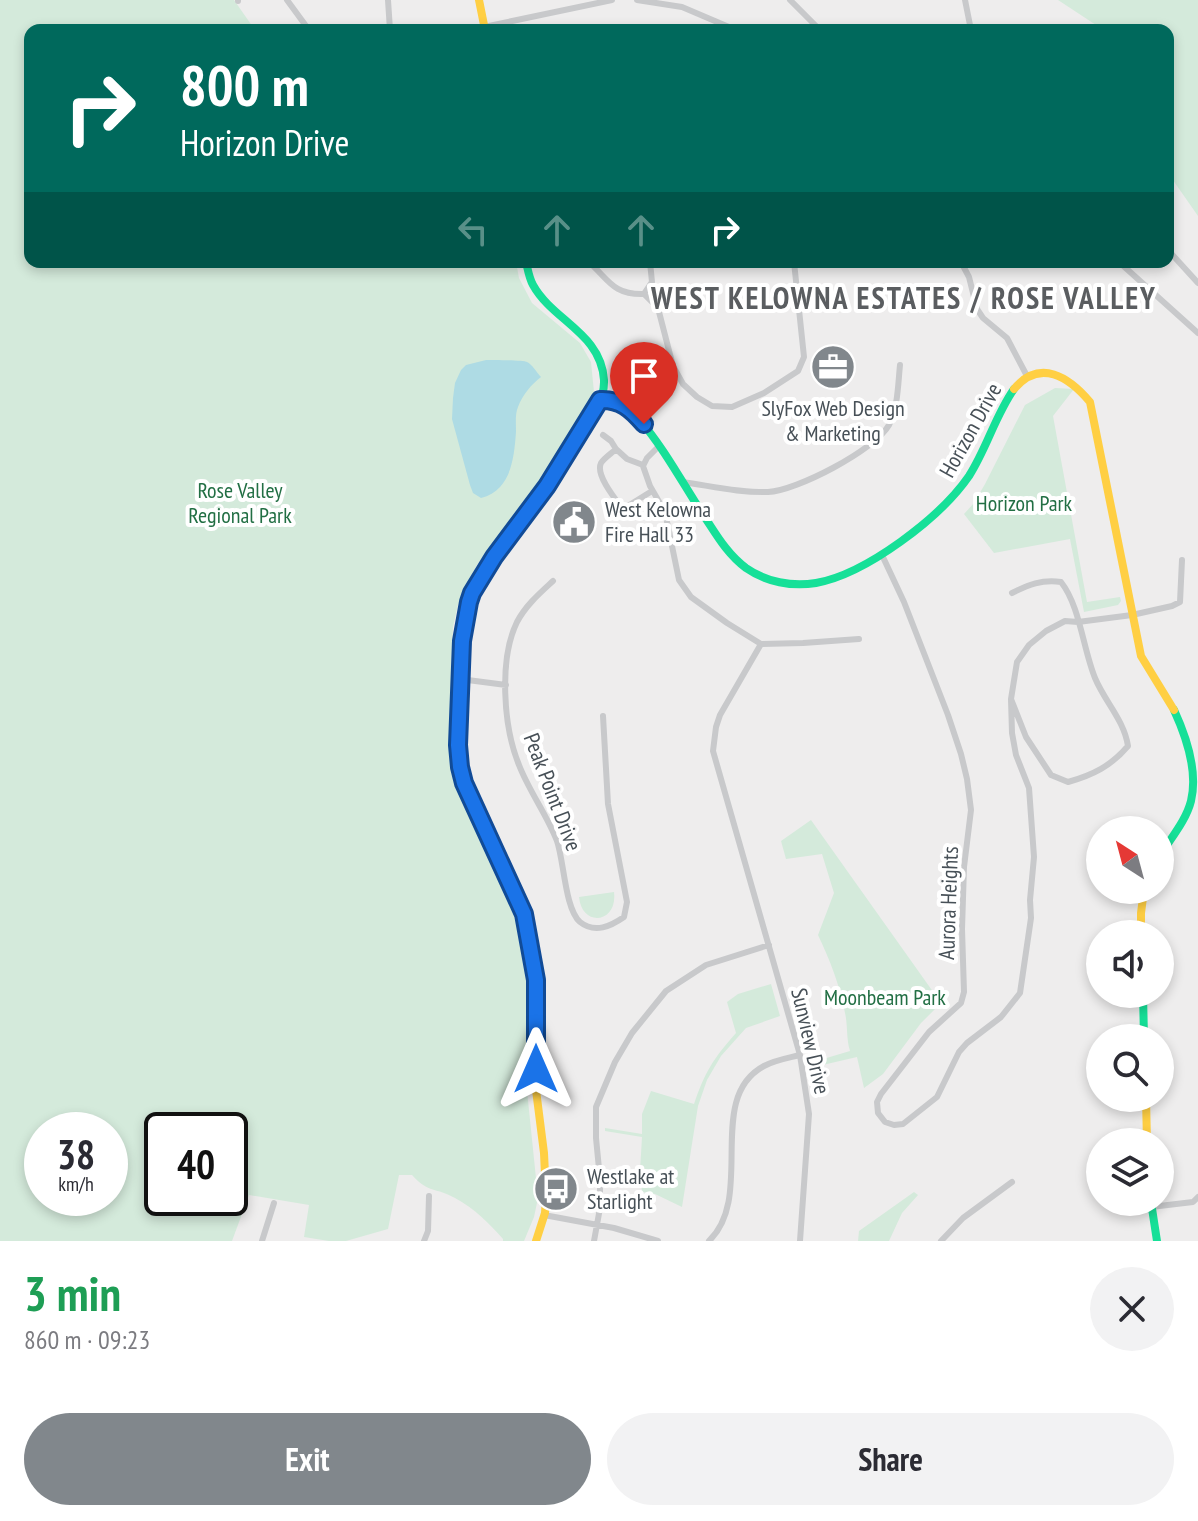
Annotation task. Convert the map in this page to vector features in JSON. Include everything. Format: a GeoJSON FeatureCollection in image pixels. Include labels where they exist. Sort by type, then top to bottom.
{"type":"FeatureCollection","features":[{"type":"Feature","properties":{"kind":"street"},"geometry":{"type":"LineString","coordinates":[[287,0],[305,24]]}},
{"type":"Feature","properties":{"kind":"street"},"geometry":{"type":"LineString","coordinates":[[388,0],[390,24]]}},
{"type":"Feature","properties":{"kind":"street"},"geometry":{"type":"LineString","coordinates":[[479,0],[483,24]]}},
{"type":"Feature","properties":{"kind":"street"},"geometry":{"type":"LineString","coordinates":[[506,24],[612,0]]}},
{"type":"Feature","properties":{"kind":"street"},"geometry":{"type":"LineString","coordinates":[[637,0],[682,7],[722,24]]}},
{"type":"Feature","properties":{"kind":"street"},"geometry":{"type":"LineString","coordinates":[[790,0],[814,24]]}},
{"type":"Feature","properties":{"kind":"street"},"geometry":{"type":"LineString","coordinates":[[965,0],[970,24]]}},
{"type":"Feature","properties":{"kind":"street"},"geometry":{"type":"LineString","coordinates":[[1174,257],[1198,283]]}},
{"type":"Feature","properties":{"kind":"street"},"geometry":{"type":"LineString","coordinates":[[527,268],[535,288],[545,300],[585,336],[599,357],[604,382],[600,400],[547,486],[506,539],[472,593],[462,641],[460,767],[464,783],[524,914],[536,980],[536,1090],[546,1196],[536,1241]]}},
{"type":"Feature","properties":{"kind":"street"},"geometry":{"type":"LineString","coordinates":[[595,268],[612,286],[628,295],[644,294],[658,308],[673,366],[683,384],[712,406],[732,407],[764,393],[798,371],[804,357],[795,268]]}},
{"type":"Feature","properties":{"kind":"street"},"geometry":{"type":"LineString","coordinates":[[644,294],[652,282],[651,268]]}},
{"type":"Feature","properties":{"kind":"street"},"geometry":{"type":"LineString","coordinates":[[964,268],[977,309],[1007,338],[1027,376]]}},
{"type":"Feature","properties":{"kind":"street"},"geometry":{"type":"LineString","coordinates":[[1126,268],[1198,333]]}},
{"type":"Feature","properties":{"kind":"street"},"geometry":{"type":"LineString","coordinates":[[682,482],[772,492],[819,476],[874,440],[888,427],[900,365]]}},
{"type":"Feature","properties":{"kind":"street","name":"Horizon Drive"},"geometry":{"type":"LineString","coordinates":[[600,400],[611,399],[630,408],[737,563],[775,582],[799,585],[830,581],[882,555],[937,513],[971,472],[1014,387],[1027,376],[1051,373],[1067,377],[1090,402],[1141,656],[1173,707],[1191,761],[1191,803],[1174,832]]}},
{"type":"Feature","properties":{"kind":"street"},"geometry":{"type":"LineString","coordinates":[[603,435],[627,459],[643,465]]}},
{"type":"Feature","properties":{"kind":"street"},"geometry":{"type":"LineString","coordinates":[[659,446],[643,465],[652,491],[665,512],[676,571],[691,597],[761,644],[859,639]]}},
{"type":"Feature","properties":{"kind":"street"},"geometry":{"type":"LineString","coordinates":[[616,449],[601,463],[600,471],[623,509],[652,491]]}},
{"type":"Feature","properties":{"kind":"street","name":"Aurora Heights"},"geometry":{"type":"LineString","coordinates":[[882,555],[904,602],[948,715],[961,754],[971,810],[964,867],[964,992],[961,1003],[929,1032],[881,1094],[877,1102],[878,1113],[885,1122],[894,1125],[903,1124],[937,1097],[959,1052],[1001,1017],[1020,993],[1031,918],[1034,857],[1029,788],[1016,755],[1011,699]]}},
{"type":"Feature","properties":{"kind":"street"},"geometry":{"type":"LineString","coordinates":[[1012,593],[1038,582],[1061,582],[1069,592],[1078,622],[1096,681],[1126,732],[1128,746],[1116,760],[1068,782],[1051,775],[1026,737],[1011,699],[1017,662],[1029,645],[1065,621],[1078,622],[1132,615],[1180,602],[1182,560]]}},
{"type":"Feature","properties":{"kind":"street","name":"Peak Point Drive"},"geometry":{"type":"LineString","coordinates":[[553,581],[535,597],[518,621],[507,653],[509,728],[518,763],[557,842],[572,909],[579,921],[594,929],[612,926],[624,917],[627,902],[608,804],[603,716]]}},
{"type":"Feature","properties":{"kind":"street","name":"Sunview Drive"},"geometry":{"type":"LineString","coordinates":[[761,644],[720,715],[713,751],[800,1055],[809,1114],[800,1241]]}},
{"type":"Feature","properties":{"kind":"street"},"geometry":{"type":"LineString","coordinates":[[460,679],[506,685]]}},
{"type":"Feature","properties":{"kind":"street"},"geometry":{"type":"LineString","coordinates":[[594,1241],[600,1208],[596,1107],[615,1062],[632,1033],[666,991],[706,965],[769,945]]}},
{"type":"Feature","properties":{"kind":"street"},"geometry":{"type":"LineString","coordinates":[[709,1241],[723,1224],[729,1202],[733,1121],[743,1085],[763,1066],[800,1055]]}},
{"type":"Feature","properties":{"kind":"street"},"geometry":{"type":"LineString","coordinates":[[941,1241],[963,1218],[1012,1182]]}},
{"type":"Feature","properties":{"kind":"street"},"geometry":{"type":"LineString","coordinates":[[424,1241],[428,1231],[429,1196]]}},
{"type":"Feature","properties":{"kind":"street"},"geometry":{"type":"LineString","coordinates":[[1174,1203],[1193,1202],[1198,1197]]}},
{"type":"Feature","properties":{"kind":"street"},"geometry":{"type":"LineString","coordinates":[[262,1241],[274,1203]]}},
{"type":"Feature","properties":{"kind":"street"},"geometry":{"type":"LineString","coordinates":[[544,1215],[658,1241]]}},
{"type":"Feature","properties":{"kind":"street"},"geometry":{"type":"LineString","coordinates":[[1153,1216],[1157,1241]]}},
{"type":"Feature","properties":{"kind":"green space","name":"Rose Valley Regional Park"},"geometry":{"type":"Polygon","coordinates":[[[0,0],[234,0],[251,24],[24,24],[24,268],[517,268],[532,303],[580,343],[591,362],[594,392],[589,405],[558,459],[477,565],[458,605],[453,627],[452,734],[456,774],[463,797],[517,912],[527,949],[531,982],[525,1071],[538,1198],[534,1217],[524,1241],[503,1241],[487,1222],[462,1202],[428,1188],[412,1175],[399,1175],[388,1229],[346,1241],[304,1237],[309,1205],[249,1195],[248,1198],[248,1112],[144,1112],[144,1216],[241,1216],[232,1241],[0,1241],[0,0]]]}},
{"type":"Feature","properties":{"kind":"green space"},"geometry":{"type":"Polygon","coordinates":[[[1058,0],[1198,0],[1198,216],[1174,182],[1174,24],[1094,24],[1058,0]]]}},
{"type":"Feature","properties":{"kind":"green space","name":"Horizon Park"},"geometry":{"type":"Polygon","coordinates":[[[1055,388],[1074,389],[1053,416],[1087,602],[1120,597],[1118,605],[1084,612],[1070,539],[994,553],[964,514],[985,484],[1025,405],[1055,388]]]}},
{"type":"Feature","properties":{"kind":"green space","name":"Moonbeam Park"},"geometry":{"type":"Polygon","coordinates":[[[811,820],[941,1003],[921,1023],[883,1074],[864,1088],[857,1057],[814,1067],[813,1062],[850,1051],[840,993],[818,935],[834,893],[822,854],[786,859],[781,841],[811,820]]]}},
{"type":"Feature","properties":{"kind":"green space"},"geometry":{"type":"Polygon","coordinates":[[[614,892],[611,910],[605,915],[599,918],[586,914],[579,897],[614,892]]]}},
{"type":"Feature","properties":{"kind":"green space","name":"Moonbeam Park"},"geometry":{"type":"Polygon","coordinates":[[[771,984],[780,1016],[746,1028],[721,1056],[707,1080],[698,1106],[682,1207],[655,1194],[642,1192],[642,1137],[605,1131],[605,1128],[642,1134],[642,1114],[651,1091],[694,1104],[710,1066],[736,1033],[727,1002],[738,994],[771,984]]]}},
{"type":"Feature","properties":{"kind":"green space"},"geometry":{"type":"Polygon","coordinates":[[[914,1192],[918,1195],[902,1213],[889,1241],[858,1241],[859,1231],[914,1192]]]}},
{"type":"Feature","properties":{"kind":"water"},"geometry":{"type":"Polygon","coordinates":[[[486,360],[527,362],[541,377],[525,394],[517,410],[514,453],[505,481],[491,494],[481,498],[473,493],[470,485],[452,419],[455,383],[461,370],[466,365],[486,360]]]}},
{"type":"Feature","properties":{"kind":"traffic: fast"},"geometry":{"type":"LineString","coordinates":[[528,268],[542,297],[594,350],[604,380],[601,398],[589,422],[481,575],[469,602],[462,635],[459,749],[464,783],[524,914],[536,980],[536,1031]]}},
{"type":"Feature","properties":{"kind":"traffic: fast"},"geometry":{"type":"LineString","coordinates":[[600,400],[622,405],[639,419],[718,537],[739,562],[771,580],[807,584],[836,578],[879,556],[940,509],[969,476],[1014,389]]}},
{"type":"Feature","properties":{"kind":"traffic: fast"},"geometry":{"type":"LineString","coordinates":[[1174,710],[1190,754],[1193,790],[1185,816],[1174,835]]}},
{"type":"Feature","properties":{"kind":"traffic: fast"},"geometry":{"type":"LineString","coordinates":[[1143,1008],[1144,1024]]}},
{"type":"Feature","properties":{"kind":"traffic: fast"},"geometry":{"type":"LineString","coordinates":[[1153,1216],[1157,1241]]}},
{"type":"Feature","properties":{"kind":"traffic: slow"},"geometry":{"type":"LineString","coordinates":[[479,0],[484,24]]}},
{"type":"Feature","properties":{"kind":"traffic: slow"},"geometry":{"type":"LineString","coordinates":[[1014,389],[1034,374],[1054,374],[1073,385],[1090,402],[1141,656],[1174,710]]}},
{"type":"Feature","properties":{"kind":"traffic: slow"},"geometry":{"type":"LineString","coordinates":[[1141,920],[1142,904]]}},
{"type":"Feature","properties":{"kind":"traffic: slow"},"geometry":{"type":"LineString","coordinates":[[536,1031],[536,1090],[546,1196],[545,1213],[536,1241]]}},
{"type":"Feature","properties":{"kind":"traffic: slow"},"geometry":{"type":"LineString","coordinates":[[1146,1112],[1147,1128]]}},
{"type":"Feature","properties":{"kind":"place","name":"SlyFox Web Design & Marketing"},"geometry":{"type":"Point","coordinates":[833,367]}},
{"type":"Feature","properties":{"kind":"place","name":"West Kelowna Fire Hall 33"},"geometry":{"type":"Point","coordinates":[574,522]}},
{"type":"Feature","properties":{"kind":"place","name":"Westlake at Starlight"},"geometry":{"type":"Point","coordinates":[556,1189]}},
{"type":"Feature","properties":{"kind":"district","name":"WEST KELOWNA ESTATES / ROSE VALLEY"},"geometry":{"type":"Point","coordinates":[904,299]}},
{"type":"Feature","properties":{"kind":"route"},"geometry":{"type":"LineString","coordinates":[[536,1069],[536,980],[524,914],[464,783],[460,767],[459,710],[465,621],[472,593],[506,539],[547,486],[600,400],[611,399],[630,408],[644,424]]}}]}
